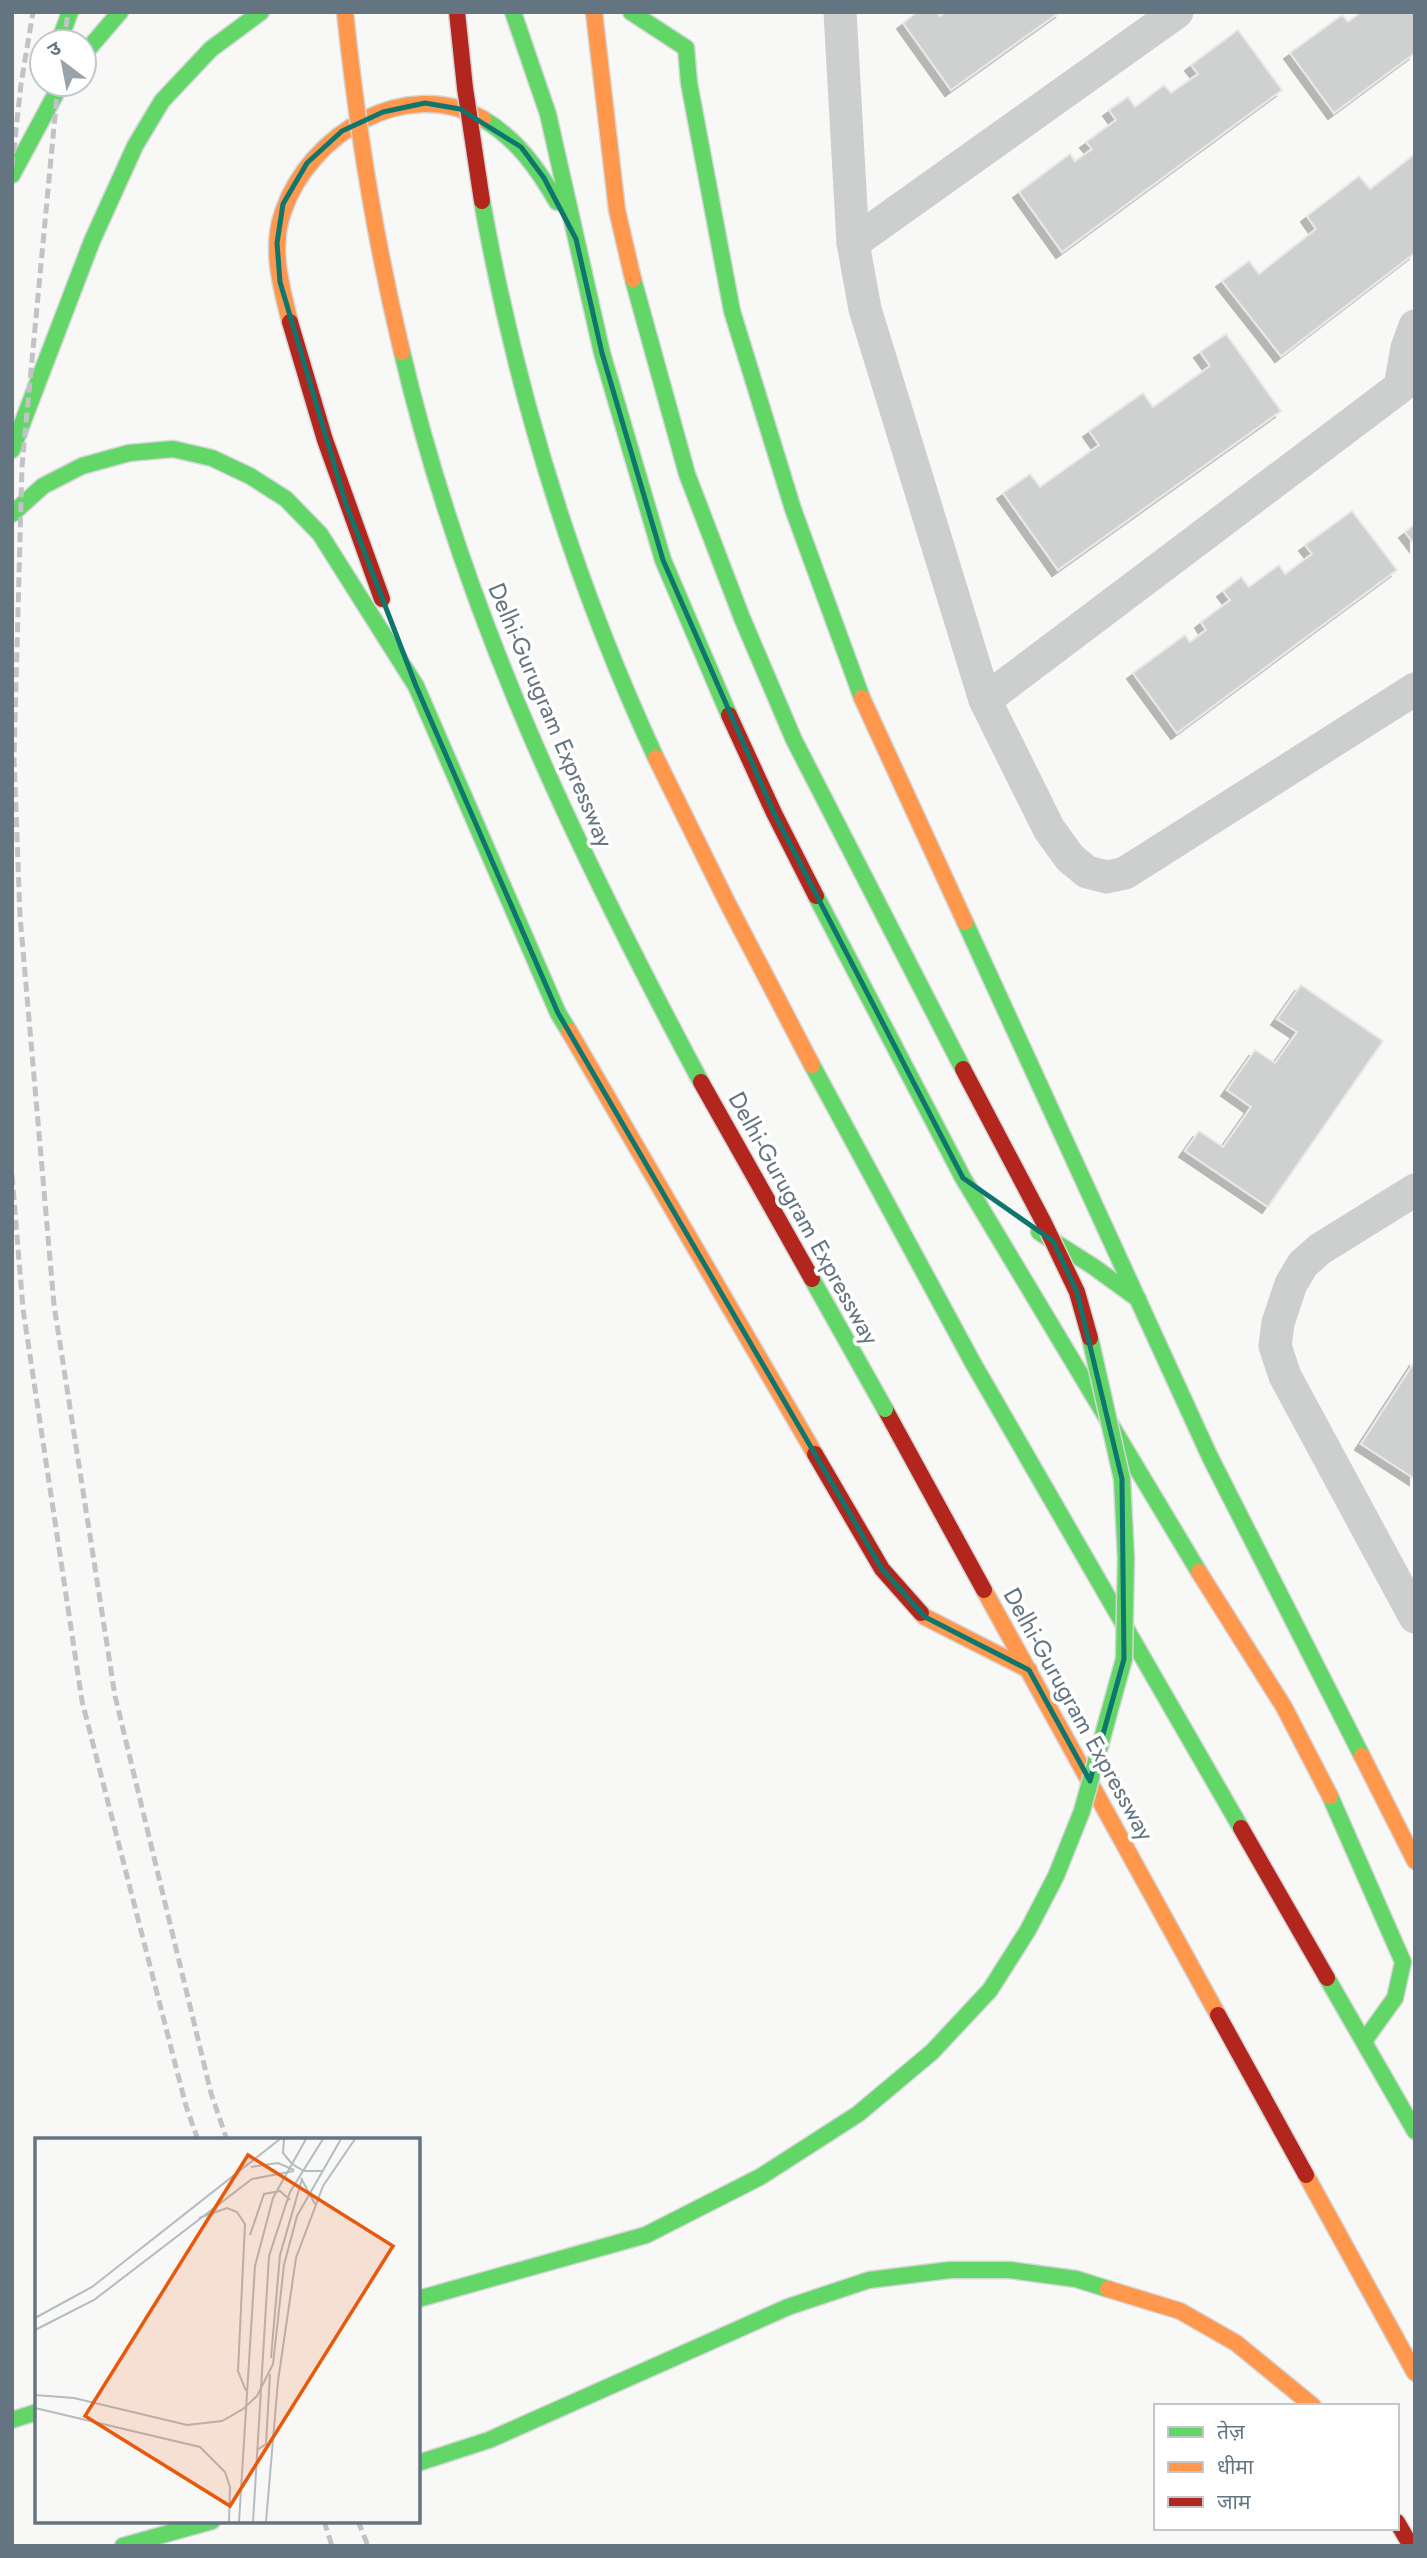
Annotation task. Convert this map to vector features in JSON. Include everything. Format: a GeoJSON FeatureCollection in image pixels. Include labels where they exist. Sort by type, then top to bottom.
{"type":"FeatureCollection","features":[{"type":"Feature","properties":{"kind":"main road"},"geometry":{"type":"LineString","coordinates":[[98,38],[120,12]]}},
{"type":"Feature","properties":{"kind":"main road"},"geometry":{"type":"LineString","coordinates":[[12,450],[92,241],[135,146],[162,101],[211,49],[261,12]]}},
{"type":"Feature","properties":{"kind":"main road","name":"Delhi-Gurugram Expressway"},"geometry":{"type":"LineString","coordinates":[[345,12],[366,187],[392,316],[426,447],[474,594],[536,751],[680,1045],[885,1409],[1415,2373]]}},
{"type":"Feature","properties":{"kind":"main road"},"geometry":{"type":"LineString","coordinates":[[457,12],[461,69],[485,221],[518,362],[554,497],[595,614],[660,768],[825,1093],[973,1363],[1415,2131]]}},
{"type":"Feature","properties":{"kind":"main road"},"geometry":{"type":"LineString","coordinates":[[513,12],[548,114],[602,353],[663,560],[774,813],[963,1178],[1177,1536],[1284,1707],[1340,1818],[1403,1962],[1395,1998],[1364,2041]]}},
{"type":"Feature","properties":{"kind":"main road"},"geometry":{"type":"LineString","coordinates":[[420,2298],[646,2235],[760,2177],[858,2114],[932,2052],[990,1990],[1028,1930],[1056,1876],[1082,1811],[1124,1659],[1126,1558],[1122,1479],[1098,1365],[1077,1292],[1044,1223],[794,740],[742,618],[687,474],[644,323],[617,210],[594,12]]}},
{"type":"Feature","properties":{"kind":"main road"},"geometry":{"type":"LineString","coordinates":[[631,12],[686,48]]}},
{"type":"Feature","properties":{"kind":"main road"},"geometry":{"type":"LineString","coordinates":[[683,24],[689,83],[732,312],[793,509],[858,689],[1210,1457],[1415,1861]]}},
{"type":"Feature","properties":{"kind":"main road"},"geometry":{"type":"LineString","coordinates":[[12,173],[39,98]]}},
{"type":"Feature","properties":{"kind":"main road"},"geometry":{"type":"LineString","coordinates":[[12,173],[53,98]]}},
{"type":"Feature","properties":{"kind":"main road"},"geometry":{"type":"LineString","coordinates":[[576,240],[544,178],[522,147],[496,126],[460,109],[425,103],[383,111],[342,131],[307,163],[283,204],[277,243],[280,282],[306,379],[346,504],[416,686],[558,1013],[882,1569],[925,1617],[1029,1670]]}},
{"type":"Feature","properties":{"kind":"main road"},"geometry":{"type":"LineString","coordinates":[[12,514],[43,486],[82,466],[129,453],[173,449],[212,458],[250,476],[286,499],[320,534],[416,686]]}},
{"type":"Feature","properties":{"kind":"main road"},"geometry":{"type":"LineString","coordinates":[[963,1178],[994,1202]]}},
{"type":"Feature","properties":{"kind":"main road"},"geometry":{"type":"LineString","coordinates":[[1026,1224],[1094,1267],[1138,1299]]}},
{"type":"Feature","properties":{"kind":"main road"},"geometry":{"type":"LineString","coordinates":[[420,2462],[489,2440],[788,2307],[869,2280],[950,2270],[1010,2270],[1076,2279],[1180,2311],[1236,2343],[1311,2404]]}},
{"type":"Feature","properties":{"kind":"main road"},"geometry":{"type":"LineString","coordinates":[[12,2420],[35,2413]]}},
{"type":"Feature","properties":{"kind":"main road"},"geometry":{"type":"LineString","coordinates":[[123,2546],[205,2523]]}},
{"type":"Feature","properties":{"kind":"main road"},"geometry":{"type":"LineString","coordinates":[[1399,2525],[1411,2546]]}},
{"type":"Feature","properties":{"kind":"street"},"geometry":{"type":"LineString","coordinates":[[840,12],[853,243],[865,309],[985,700],[1049,828],[1070,858],[1087,872],[1107,877],[1125,873],[1415,690]]}},
{"type":"Feature","properties":{"kind":"street"},"geometry":{"type":"LineString","coordinates":[[853,243],[1177,12]]}},
{"type":"Feature","properties":{"kind":"street"},"geometry":{"type":"LineString","coordinates":[[985,700],[1407,388],[1407,348],[1415,326]]}},
{"type":"Feature","properties":{"kind":"street"},"geometry":{"type":"LineString","coordinates":[[1415,1190],[1320,1248],[1303,1264],[1291,1283],[1278,1323],[1275,1346],[1285,1376],[1415,1617]]}},
{"type":"Feature","properties":{"kind":"highlighted area"},"geometry":{"type":"Polygon","coordinates":[[[425,103],[460,109],[521,147],[544,178],[576,239],[602,353],[663,560],[774,813],[963,1178],[1053,1241],[1077,1292],[1122,1479],[1124,1659],[1090,1781],[1029,1670],[925,1617],[882,1569],[558,1013],[416,686],[346,504],[280,282],[277,243],[283,204],[307,163],[342,131],[383,112],[425,103]]]}},
{"type":"Feature","properties":{"kind":"building"},"geometry":{"type":"Polygon","coordinates":[[[917,12],[937,12],[940,16],[945,12],[1060,12],[951,90],[903,23],[917,12]]]}},
{"type":"Feature","properties":{"kind":"building"},"geometry":{"type":"Polygon","coordinates":[[[1361,12],[1415,12],[1415,53],[1334,113],[1290,53],[1342,15],[1348,22],[1361,12]]]}},
{"type":"Feature","properties":{"kind":"building"},"geometry":{"type":"Polygon","coordinates":[[[1238,30],[1282,90],[1062,252],[1019,192],[1070,154],[1075,161],[1092,149],[1086,142],[1116,120],[1109,110],[1128,97],[1135,107],[1164,85],[1171,93],[1198,74],[1191,65],[1238,30]]]}},
{"type":"Feature","properties":{"kind":"building"},"geometry":{"type":"Polygon","coordinates":[[[1415,154],[1415,253],[1281,356],[1222,281],[1249,261],[1259,274],[1316,229],[1307,216],[1359,176],[1370,189],[1415,154]]]}},
{"type":"Feature","properties":{"kind":"building"},"geometry":{"type":"Polygon","coordinates":[[[1226,334],[1281,411],[1058,570],[1003,493],[1030,474],[1040,487],[1099,445],[1089,431],[1143,393],[1153,407],[1210,366],[1200,352],[1226,334]]]}},
{"type":"Feature","properties":{"kind":"building"},"geometry":{"type":"Polygon","coordinates":[[[1352,511],[1397,570],[1177,733],[1133,673],[1185,635],[1190,642],[1206,630],[1201,622],[1230,600],[1223,591],[1241,577],[1249,587],[1279,565],[1285,574],[1312,554],[1305,545],[1352,511]]]}},
{"type":"Feature","properties":{"kind":"building"},"geometry":{"type":"Polygon","coordinates":[[[1415,524],[1415,545],[1405,532],[1415,524]]]}},
{"type":"Feature","properties":{"kind":"building"},"geometry":{"type":"Polygon","coordinates":[[[1301,985],[1383,1041],[1268,1207],[1185,1151],[1199,1131],[1223,1147],[1251,1107],[1227,1090],[1255,1050],[1275,1063],[1297,1032],[1277,1019],[1301,985]]]}},
{"type":"Feature","properties":{"kind":"building"},"geometry":{"type":"Polygon","coordinates":[[[1415,1361],[1415,1479],[1361,1444],[1415,1361]]]}},
{"type":"Feature","properties":{"kind":"railway"},"geometry":{"type":"LineString","coordinates":[[12,167],[21,84],[33,12]]}},
{"type":"Feature","properties":{"kind":"railway"},"geometry":{"type":"LineString","coordinates":[[66,28],[68,12]]}},
{"type":"Feature","properties":{"kind":"railway"},"geometry":{"type":"LineString","coordinates":[[57,98],[22,466],[14,758],[20,916],[54,1305],[115,1696],[211,2093],[226,2138]]}},
{"type":"Feature","properties":{"kind":"railway"},"geometry":{"type":"LineString","coordinates":[[12,1175],[23,1309],[82,1701],[186,2106],[197,2138]]}},
{"type":"Feature","properties":{"kind":"railway"},"geometry":{"type":"LineString","coordinates":[[325,2523],[332,2546]]}},
{"type":"Feature","properties":{"kind":"railway"},"geometry":{"type":"LineString","coordinates":[[359,2523],[368,2546]]}},
{"type":"Feature","properties":{"kind":"traffic: fast"},"geometry":{"type":"LineString","coordinates":[[64,28],[70,12]]}},
{"type":"Feature","properties":{"kind":"traffic: fast"},"geometry":{"type":"LineString","coordinates":[[98,38],[120,12]]}},
{"type":"Feature","properties":{"kind":"traffic: fast"},"geometry":{"type":"LineString","coordinates":[[12,450],[92,241],[135,146],[162,101],[211,49],[261,12]]}},
{"type":"Feature","properties":{"kind":"traffic: fast"},"geometry":{"type":"LineString","coordinates":[[513,12],[548,114],[602,353],[663,560],[729,715]]}},
{"type":"Feature","properties":{"kind":"traffic: fast"},"geometry":{"type":"LineString","coordinates":[[631,12],[686,48]]}},
{"type":"Feature","properties":{"kind":"traffic: fast"},"geometry":{"type":"LineString","coordinates":[[686,48],[689,83],[732,311],[793,509],[862,698]]}},
{"type":"Feature","properties":{"kind":"traffic: fast"},"geometry":{"type":"LineString","coordinates":[[12,175],[53,98]]}},
{"type":"Feature","properties":{"kind":"traffic: fast"},"geometry":{"type":"LineString","coordinates":[[483,119],[506,136],[526,156],[557,202]]}},
{"type":"Feature","properties":{"kind":"traffic: fast"},"geometry":{"type":"LineString","coordinates":[[482,201],[512,344],[551,485],[599,623],[656,758]]}},
{"type":"Feature","properties":{"kind":"traffic: fast"},"geometry":{"type":"LineString","coordinates":[[633,279],[687,474],[742,618],[794,740],[963,1069]]}},
{"type":"Feature","properties":{"kind":"traffic: fast"},"geometry":{"type":"LineString","coordinates":[[402,352],[427,449],[457,544],[527,727],[609,905],[701,1082]]}},
{"type":"Feature","properties":{"kind":"traffic: fast"},"geometry":{"type":"LineString","coordinates":[[12,514],[43,486],[82,466],[129,453],[173,449],[212,458],[250,476],[286,499],[320,534],[416,686],[558,1013],[569,1031]]}},
{"type":"Feature","properties":{"kind":"traffic: fast"},"geometry":{"type":"LineString","coordinates":[[816,896],[963,1178],[1199,1572]]}},
{"type":"Feature","properties":{"kind":"traffic: fast"},"geometry":{"type":"LineString","coordinates":[[965,922],[1210,1457],[1362,1756]]}},
{"type":"Feature","properties":{"kind":"traffic: fast"},"geometry":{"type":"LineString","coordinates":[[812,1065],[973,1363]]}},
{"type":"Feature","properties":{"kind":"traffic: fast"},"geometry":{"type":"LineString","coordinates":[[1039,1232],[1138,1299]]}},
{"type":"Feature","properties":{"kind":"traffic: fast"},"geometry":{"type":"LineString","coordinates":[[812,1279],[885,1409]]}},
{"type":"Feature","properties":{"kind":"traffic: fast"},"geometry":{"type":"LineString","coordinates":[[990,1990],[1028,1930],[1056,1876],[1082,1811],[1124,1659],[1126,1558],[1122,1479],[1090,1338]]}},
{"type":"Feature","properties":{"kind":"traffic: fast"},"geometry":{"type":"LineString","coordinates":[[973,1363],[1241,1828]]}},
{"type":"Feature","properties":{"kind":"traffic: fast"},"geometry":{"type":"LineString","coordinates":[[1330,1796],[1403,1962],[1395,1998],[1364,2041]]}},
{"type":"Feature","properties":{"kind":"traffic: fast"},"geometry":{"type":"LineString","coordinates":[[1327,1978],[1415,2131]]}},
{"type":"Feature","properties":{"kind":"traffic: fast"},"geometry":{"type":"LineString","coordinates":[[420,2298],[646,2235],[760,2177],[858,2114],[932,2052],[990,1990]]}},
{"type":"Feature","properties":{"kind":"traffic: fast"},"geometry":{"type":"LineString","coordinates":[[420,2462],[489,2440],[788,2307],[869,2280],[950,2270],[1010,2270],[1076,2279],[1108,2289]]}},
{"type":"Feature","properties":{"kind":"traffic: fast"},"geometry":{"type":"LineString","coordinates":[[12,2420],[35,2413]]}},
{"type":"Feature","properties":{"kind":"traffic: fast"},"geometry":{"type":"LineString","coordinates":[[123,2546],[205,2523]]}},
{"type":"Feature","properties":{"kind":"traffic: slow"},"geometry":{"type":"LineString","coordinates":[[345,12],[368,183],[402,352]]}},
{"type":"Feature","properties":{"kind":"traffic: slow"},"geometry":{"type":"LineString","coordinates":[[594,12],[617,210],[633,279]]}},
{"type":"Feature","properties":{"kind":"traffic: slow"},"geometry":{"type":"LineString","coordinates":[[290,322],[278,267],[277,239],[283,212],[296,184],[314,158],[337,137],[364,120],[393,109],[423,104],[453,107],[483,119]]}},
{"type":"Feature","properties":{"kind":"traffic: slow"},"geometry":{"type":"LineString","coordinates":[[862,698],[965,922]]}},
{"type":"Feature","properties":{"kind":"traffic: slow"},"geometry":{"type":"LineString","coordinates":[[656,758],[812,1065]]}},
{"type":"Feature","properties":{"kind":"traffic: slow"},"geometry":{"type":"LineString","coordinates":[[569,1031],[815,1454]]}},
{"type":"Feature","properties":{"kind":"traffic: slow"},"geometry":{"type":"LineString","coordinates":[[1199,1572],[1284,1707],[1330,1796]]}},
{"type":"Feature","properties":{"kind":"traffic: slow"},"geometry":{"type":"LineString","coordinates":[[984,1590],[1218,2015]]}},
{"type":"Feature","properties":{"kind":"traffic: slow"},"geometry":{"type":"LineString","coordinates":[[921,1613],[1029,1670]]}},
{"type":"Feature","properties":{"kind":"traffic: slow"},"geometry":{"type":"LineString","coordinates":[[1362,1756],[1415,1861]]}},
{"type":"Feature","properties":{"kind":"traffic: slow"},"geometry":{"type":"LineString","coordinates":[[1306,2175],[1415,2373]]}},
{"type":"Feature","properties":{"kind":"traffic: slow"},"geometry":{"type":"LineString","coordinates":[[1108,2289],[1180,2311],[1236,2343],[1311,2404]]}},
{"type":"Feature","properties":{"kind":"traffic: jam"},"geometry":{"type":"LineString","coordinates":[[457,12],[482,201]]}},
{"type":"Feature","properties":{"kind":"traffic: jam"},"geometry":{"type":"LineString","coordinates":[[290,322],[325,440],[382,599]]}},
{"type":"Feature","properties":{"kind":"traffic: jam"},"geometry":{"type":"LineString","coordinates":[[729,715],[816,896]]}},
{"type":"Feature","properties":{"kind":"traffic: jam"},"geometry":{"type":"LineString","coordinates":[[963,1069],[1077,1292],[1090,1338]]}},
{"type":"Feature","properties":{"kind":"traffic: jam"},"geometry":{"type":"LineString","coordinates":[[701,1082],[812,1279]]}},
{"type":"Feature","properties":{"kind":"traffic: jam"},"geometry":{"type":"LineString","coordinates":[[885,1409],[984,1590]]}},
{"type":"Feature","properties":{"kind":"traffic: jam"},"geometry":{"type":"LineString","coordinates":[[815,1454],[882,1569],[921,1613]]}},
{"type":"Feature","properties":{"kind":"traffic: jam"},"geometry":{"type":"LineString","coordinates":[[1241,1828],[1327,1978]]}},
{"type":"Feature","properties":{"kind":"traffic: jam"},"geometry":{"type":"LineString","coordinates":[[1218,2015],[1306,2175]]}},
{"type":"Feature","properties":{"kind":"traffic: jam"},"geometry":{"type":"LineString","coordinates":[[1399,2525],[1411,2546]]}}]}
